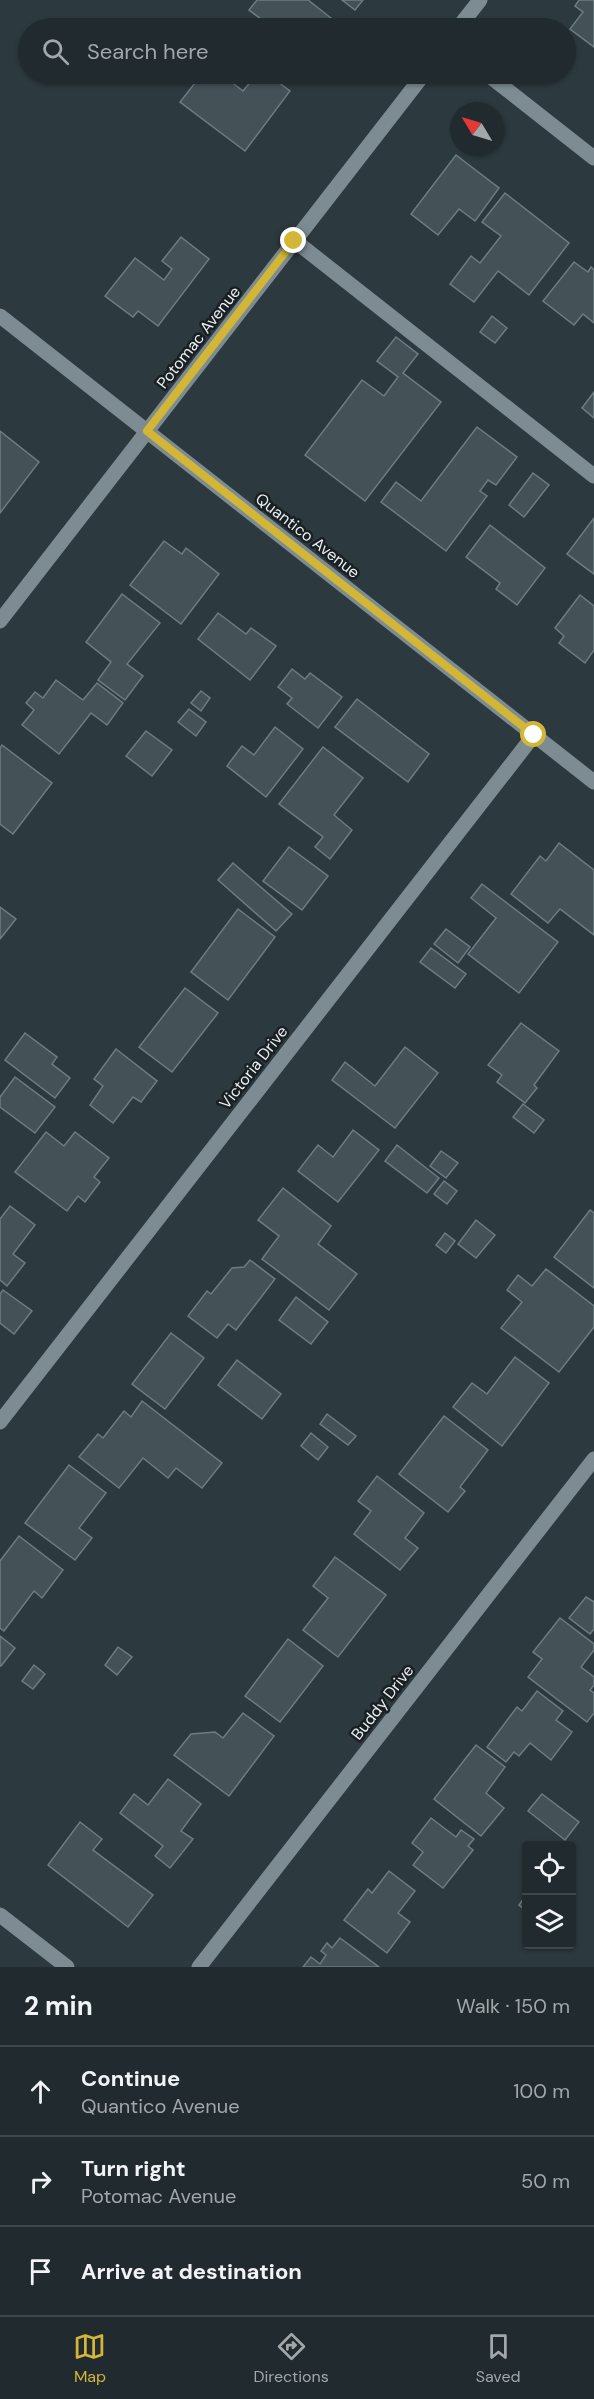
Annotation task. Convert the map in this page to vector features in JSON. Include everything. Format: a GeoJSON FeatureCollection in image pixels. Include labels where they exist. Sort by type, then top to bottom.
{"type":"FeatureCollection","features":[{"type":"Feature","properties":{"kind":"street"},"geometry":{"type":"LineString","coordinates":[[466,18],[480,0]]}},
{"type":"Feature","properties":{"kind":"street","name":"Potomac Avenue"},"geometry":{"type":"LineString","coordinates":[[0,621],[416,84]]}},
{"type":"Feature","properties":{"kind":"street"},"geometry":{"type":"LineString","coordinates":[[500,84],[594,158]]}},
{"type":"Feature","properties":{"kind":"street"},"geometry":{"type":"LineString","coordinates":[[294,241],[594,476]]}},
{"type":"Feature","properties":{"kind":"street","name":"Quantico Avenue"},"geometry":{"type":"LineString","coordinates":[[0,316],[594,782]]}},
{"type":"Feature","properties":{"kind":"street","name":"Victoria Drive"},"geometry":{"type":"LineString","coordinates":[[0,1422],[534,735]]}},
{"type":"Feature","properties":{"kind":"street","name":"Buddy Drive"},"geometry":{"type":"LineString","coordinates":[[199,1967],[594,1459]]}},
{"type":"Feature","properties":{"kind":"street"},"geometry":{"type":"LineString","coordinates":[[0,1915],[67,1967]]}},
{"type":"Feature","properties":{"kind":"building"},"geometry":{"type":"Polygon","coordinates":[[[257,0],[308,0],[331,18],[260,18],[249,10],[257,0]]]}},
{"type":"Feature","properties":{"kind":"building"},"geometry":{"type":"Polygon","coordinates":[[[342,0],[363,0],[355,10],[342,0]]]}},
{"type":"Feature","properties":{"kind":"building"},"geometry":{"type":"Polygon","coordinates":[[[579,0],[594,0],[594,47],[576,34],[576,21],[583,12],[575,6],[579,0]]]}},
{"type":"Feature","properties":{"kind":"building"},"geometry":{"type":"Polygon","coordinates":[[[194,84],[234,84],[243,91],[249,84],[281,84],[290,91],[245,151],[180,102],[194,84]]]}},
{"type":"Feature","properties":{"kind":"building"},"geometry":{"type":"Polygon","coordinates":[[[455,156],[499,188],[475,221],[459,209],[438,235],[411,214],[455,156]]]}},
{"type":"Feature","properties":{"kind":"building"},"geometry":{"type":"Polygon","coordinates":[[[505,193],[569,243],[529,295],[498,271],[474,302],[450,284],[471,256],[480,263],[501,236],[482,222],[505,193]]]}},
{"type":"Feature","properties":{"kind":"building"},"geometry":{"type":"Polygon","coordinates":[[[181,237],[209,259],[158,326],[138,311],[133,317],[105,296],[135,258],[164,280],[172,269],[162,261],[181,237]]]}},
{"type":"Feature","properties":{"kind":"building"},"geometry":{"type":"Polygon","coordinates":[[[574,262],[588,272],[591,267],[594,270],[594,323],[583,314],[574,325],[543,301],[574,262]]]}},
{"type":"Feature","properties":{"kind":"building"},"geometry":{"type":"Polygon","coordinates":[[[492,316],[507,328],[495,343],[480,332],[492,316]]]}},
{"type":"Feature","properties":{"kind":"building"},"geometry":{"type":"Polygon","coordinates":[[[396,337],[418,354],[403,373],[441,402],[365,501],[305,455],[362,380],[384,396],[398,377],[377,361],[396,337]]]}},
{"type":"Feature","properties":{"kind":"building"},"geometry":{"type":"Polygon","coordinates":[[[594,392],[594,418],[582,408],[594,392]]]}},
{"type":"Feature","properties":{"kind":"building"},"geometry":{"type":"Polygon","coordinates":[[[477,427],[517,457],[496,485],[488,480],[480,491],[487,496],[446,551],[381,502],[396,482],[421,501],[477,427]]]}},
{"type":"Feature","properties":{"kind":"building"},"geometry":{"type":"Polygon","coordinates":[[[0,431],[39,462],[0,513],[0,431]]]}},
{"type":"Feature","properties":{"kind":"building"},"geometry":{"type":"Polygon","coordinates":[[[533,473],[549,485],[524,517],[509,505],[533,473]]]}},
{"type":"Feature","properties":{"kind":"building"},"geometry":{"type":"Polygon","coordinates":[[[594,518],[594,574],[567,554],[594,518]]]}},
{"type":"Feature","properties":{"kind":"building"},"geometry":{"type":"Polygon","coordinates":[[[490,525],[545,568],[517,605],[496,589],[500,583],[466,557],[490,525]]]}},
{"type":"Feature","properties":{"kind":"building"},"geometry":{"type":"Polygon","coordinates":[[[164,541],[182,554],[186,548],[219,574],[181,624],[130,585],[164,541]]]}},
{"type":"Feature","properties":{"kind":"building"},"geometry":{"type":"Polygon","coordinates":[[[122,594],[160,623],[127,664],[143,676],[125,700],[98,680],[111,662],[86,642],[122,594]]]}},
{"type":"Feature","properties":{"kind":"building"},"geometry":{"type":"Polygon","coordinates":[[[580,595],[594,606],[594,650],[585,663],[559,643],[564,636],[555,628],[580,595]]]}},
{"type":"Feature","properties":{"kind":"building"},"geometry":{"type":"Polygon","coordinates":[[[218,613],[246,634],[251,628],[276,646],[250,680],[198,639],[218,613]]]}},
{"type":"Feature","properties":{"kind":"building"},"geometry":{"type":"Polygon","coordinates":[[[292,669],[305,679],[310,673],[342,697],[318,728],[287,704],[292,698],[278,687],[292,669]]]}},
{"type":"Feature","properties":{"kind":"building"},"geometry":{"type":"Polygon","coordinates":[[[56,680],[83,700],[97,683],[123,703],[107,725],[91,713],[59,754],[22,725],[34,710],[26,703],[35,692],[43,698],[56,680]]]}},
{"type":"Feature","properties":{"kind":"building"},"geometry":{"type":"Polygon","coordinates":[[[201,691],[210,698],[201,711],[191,703],[201,691]]]}},
{"type":"Feature","properties":{"kind":"building"},"geometry":{"type":"Polygon","coordinates":[[[357,699],[429,754],[408,782],[335,727],[357,699]]]}},
{"type":"Feature","properties":{"kind":"building"},"geometry":{"type":"Polygon","coordinates":[[[189,709],[206,722],[196,736],[178,722],[189,709]]]}},
{"type":"Feature","properties":{"kind":"building"},"geometry":{"type":"Polygon","coordinates":[[[275,727],[303,749],[266,797],[227,766],[242,746],[254,755],[275,727]]]}},
{"type":"Feature","properties":{"kind":"building"},"geometry":{"type":"Polygon","coordinates":[[[146,731],[172,750],[152,776],[126,756],[146,731]]]}},
{"type":"Feature","properties":{"kind":"building"},"geometry":{"type":"Polygon","coordinates":[[[2,745],[52,783],[13,834],[0,824],[0,748],[2,745]]]}},
{"type":"Feature","properties":{"kind":"building"},"geometry":{"type":"Polygon","coordinates":[[[323,747],[363,778],[334,815],[352,830],[330,859],[315,847],[323,837],[279,804],[323,747]]]}},
{"type":"Feature","properties":{"kind":"building"},"geometry":{"type":"Polygon","coordinates":[[[559,843],[594,870],[594,935],[560,909],[548,923],[511,894],[540,856],[546,861],[559,843]]]}},
{"type":"Feature","properties":{"kind":"building"},"geometry":{"type":"Polygon","coordinates":[[[289,847],[328,876],[302,910],[263,881],[289,847]]]}},
{"type":"Feature","properties":{"kind":"building"},"geometry":{"type":"Polygon","coordinates":[[[233,863],[292,914],[276,931],[218,880],[233,863]]]}},
{"type":"Feature","properties":{"kind":"building"},"geometry":{"type":"Polygon","coordinates":[[[482,884],[558,942],[519,993],[468,954],[496,918],[471,898],[482,884]]]}},
{"type":"Feature","properties":{"kind":"building"},"geometry":{"type":"Polygon","coordinates":[[[0,907],[16,919],[0,939],[0,907]]]}},
{"type":"Feature","properties":{"kind":"building"},"geometry":{"type":"Polygon","coordinates":[[[238,909],[275,937],[228,1000],[191,972],[238,909]]]}},
{"type":"Feature","properties":{"kind":"building"},"geometry":{"type":"Polygon","coordinates":[[[446,929],[470,947],[458,963],[434,944],[446,929]]]}},
{"type":"Feature","properties":{"kind":"building"},"geometry":{"type":"Polygon","coordinates":[[[431,948],[466,974],[455,988],[420,962],[431,948]]]}},
{"type":"Feature","properties":{"kind":"building"},"geometry":{"type":"Polygon","coordinates":[[[185,988],[218,1013],[172,1072],[139,1047],[185,988]]]}},
{"type":"Feature","properties":{"kind":"building"},"geometry":{"type":"Polygon","coordinates":[[[521,1023],[559,1051],[534,1085],[537,1088],[525,1103],[497,1082],[502,1075],[488,1065],[521,1023]]]}},
{"type":"Feature","properties":{"kind":"building"},"geometry":{"type":"Polygon","coordinates":[[[25,1033],[57,1057],[52,1064],[70,1078],[55,1098],[5,1060],[25,1033]]]}},
{"type":"Feature","properties":{"kind":"building"},"geometry":{"type":"Polygon","coordinates":[[[405,1047],[438,1073],[395,1128],[332,1080],[345,1062],[375,1086],[405,1047]]]}},
{"type":"Feature","properties":{"kind":"building"},"geometry":{"type":"Polygon","coordinates":[[[116,1049],[157,1081],[141,1102],[133,1097],[113,1123],[90,1105],[103,1086],[94,1079],[116,1049]]]}},
{"type":"Feature","properties":{"kind":"building"},"geometry":{"type":"Polygon","coordinates":[[[15,1077],[55,1107],[35,1133],[0,1107],[0,1097],[15,1077]]]}},
{"type":"Feature","properties":{"kind":"building"},"geometry":{"type":"Polygon","coordinates":[[[523,1104],[544,1120],[534,1133],[513,1117],[523,1104]]]}},
{"type":"Feature","properties":{"kind":"building"},"geometry":{"type":"Polygon","coordinates":[[[353,1130],[379,1150],[338,1202],[298,1171],[318,1145],[333,1157],[353,1130]]]}},
{"type":"Feature","properties":{"kind":"building"},"geometry":{"type":"Polygon","coordinates":[[[46,1132],[64,1146],[75,1132],[109,1158],[94,1177],[100,1182],[85,1202],[78,1196],[67,1211],[15,1172],[46,1132]]]}},
{"type":"Feature","properties":{"kind":"building"},"geometry":{"type":"Polygon","coordinates":[[[397,1145],[439,1178],[427,1193],[385,1161],[397,1145]]]}},
{"type":"Feature","properties":{"kind":"building"},"geometry":{"type":"Polygon","coordinates":[[[441,1151],[458,1163],[446,1178],[430,1166],[441,1151]]]}},
{"type":"Feature","properties":{"kind":"building"},"geometry":{"type":"Polygon","coordinates":[[[444,1181],[457,1191],[447,1204],[434,1194],[444,1181]]]}},
{"type":"Feature","properties":{"kind":"building"},"geometry":{"type":"Polygon","coordinates":[[[283,1188],[331,1226],[318,1244],[357,1274],[329,1310],[262,1259],[279,1236],[258,1220],[283,1188]]]}},
{"type":"Feature","properties":{"kind":"building"},"geometry":{"type":"Polygon","coordinates":[[[10,1206],[35,1225],[13,1254],[25,1263],[7,1286],[0,1280],[0,1219],[10,1206]]]}},
{"type":"Feature","properties":{"kind":"building"},"geometry":{"type":"Polygon","coordinates":[[[590,1210],[594,1213],[594,1288],[554,1257],[590,1210]]]}},
{"type":"Feature","properties":{"kind":"building"},"geometry":{"type":"Polygon","coordinates":[[[476,1220],[495,1235],[476,1258],[458,1244],[476,1220]]]}},
{"type":"Feature","properties":{"kind":"building"},"geometry":{"type":"Polygon","coordinates":[[[445,1233],[455,1241],[446,1253],[436,1245],[445,1233]]]}},
{"type":"Feature","properties":{"kind":"building"},"geometry":{"type":"Polygon","coordinates":[[[250,1260],[275,1279],[236,1330],[228,1324],[217,1338],[188,1316],[207,1291],[211,1294],[232,1268],[244,1267],[250,1260]]]}},
{"type":"Feature","properties":{"kind":"building"},"geometry":{"type":"Polygon","coordinates":[[[546,1269],[594,1306],[594,1327],[559,1372],[501,1328],[522,1302],[507,1290],[518,1275],[532,1286],[546,1269]]]}},
{"type":"Feature","properties":{"kind":"building"},"geometry":{"type":"Polygon","coordinates":[[[3,1290],[32,1311],[14,1334],[0,1323],[0,1294],[3,1290]]]}},
{"type":"Feature","properties":{"kind":"building"},"geometry":{"type":"Polygon","coordinates":[[[296,1297],[328,1322],[311,1344],[279,1320],[296,1297]]]}},
{"type":"Feature","properties":{"kind":"building"},"geometry":{"type":"Polygon","coordinates":[[[171,1333],[204,1358],[165,1409],[132,1384],[171,1333]]]}},
{"type":"Feature","properties":{"kind":"building"},"geometry":{"type":"Polygon","coordinates":[[[515,1357],[549,1383],[502,1446],[453,1407],[472,1383],[487,1394],[515,1357]]]}},
{"type":"Feature","properties":{"kind":"building"},"geometry":{"type":"Polygon","coordinates":[[[237,1360],[281,1394],[262,1419],[218,1385],[237,1360]]]}},
{"type":"Feature","properties":{"kind":"building"},"geometry":{"type":"Polygon","coordinates":[[[142,1401],[222,1463],[202,1488],[176,1468],[168,1478],[143,1458],[119,1488],[79,1457],[98,1434],[103,1438],[124,1411],[131,1417],[142,1401]]]}},
{"type":"Feature","properties":{"kind":"building"},"geometry":{"type":"Polygon","coordinates":[[[327,1414],[356,1436],[348,1445],[320,1424],[327,1414]]]}},
{"type":"Feature","properties":{"kind":"building"},"geometry":{"type":"Polygon","coordinates":[[[444,1416],[488,1450],[460,1487],[465,1491],[448,1512],[399,1474],[444,1416]]]}},
{"type":"Feature","properties":{"kind":"building"},"geometry":{"type":"Polygon","coordinates":[[[311,1433],[328,1447],[318,1460],[301,1446],[311,1433]]]}},
{"type":"Feature","properties":{"kind":"building"},"geometry":{"type":"Polygon","coordinates":[[[69,1465],[106,1493],[79,1528],[92,1538],[75,1560],[25,1523],[69,1465]]]}},
{"type":"Feature","properties":{"kind":"building"},"geometry":{"type":"Polygon","coordinates":[[[377,1476],[424,1513],[405,1538],[418,1548],[400,1570],[354,1534],[371,1511],[358,1501],[377,1476]]]}},
{"type":"Feature","properties":{"kind":"building"},"geometry":{"type":"Polygon","coordinates":[[[19,1536],[63,1570],[42,1598],[34,1591],[4,1631],[0,1628],[0,1561],[19,1536]]]}},
{"type":"Feature","properties":{"kind":"building"},"geometry":{"type":"Polygon","coordinates":[[[335,1557],[386,1595],[338,1657],[303,1630],[328,1598],[313,1586],[335,1557]]]}},
{"type":"Feature","properties":{"kind":"building"},"geometry":{"type":"Polygon","coordinates":[[[586,1597],[594,1602],[594,1629],[590,1634],[569,1618],[586,1597]]]}},
{"type":"Feature","properties":{"kind":"building"},"geometry":{"type":"Polygon","coordinates":[[[560,1618],[594,1644],[594,1650],[581,1667],[594,1677],[594,1685],[590,1690],[594,1693],[594,1713],[587,1722],[528,1677],[542,1659],[533,1652],[560,1618]]]}},
{"type":"Feature","properties":{"kind":"building"},"geometry":{"type":"Polygon","coordinates":[[[0,1636],[15,1648],[1,1666],[0,1666],[0,1636]]]}},
{"type":"Feature","properties":{"kind":"building"},"geometry":{"type":"Polygon","coordinates":[[[288,1639],[323,1666],[280,1722],[245,1696],[288,1639]]]}},
{"type":"Feature","properties":{"kind":"building"},"geometry":{"type":"Polygon","coordinates":[[[118,1647],[132,1657],[117,1675],[105,1665],[118,1647]]]}},
{"type":"Feature","properties":{"kind":"building"},"geometry":{"type":"Polygon","coordinates":[[[34,1665],[45,1674],[33,1689],[22,1681],[34,1665]]]}},
{"type":"Feature","properties":{"kind":"building"},"geometry":{"type":"Polygon","coordinates":[[[537,1691],[563,1711],[556,1720],[572,1732],[551,1760],[530,1743],[519,1756],[514,1752],[506,1762],[487,1747],[517,1707],[522,1711],[537,1691]]]}},
{"type":"Feature","properties":{"kind":"building"},"geometry":{"type":"Polygon","coordinates":[[[243,1713],[274,1736],[229,1796],[174,1755],[191,1734],[215,1732],[223,1738],[243,1713]]]}},
{"type":"Feature","properties":{"kind":"building"},"geometry":{"type":"Polygon","coordinates":[[[476,1745],[505,1767],[486,1793],[504,1808],[481,1836],[434,1799],[476,1745]]]}},
{"type":"Feature","properties":{"kind":"building"},"geometry":{"type":"Polygon","coordinates":[[[168,1779],[201,1804],[181,1831],[193,1839],[170,1868],[155,1856],[163,1846],[120,1813],[134,1794],[148,1805],[168,1779]]]}},
{"type":"Feature","properties":{"kind":"building"},"geometry":{"type":"Polygon","coordinates":[[[542,1794],[579,1822],[565,1840],[528,1811],[542,1794]]]}},
{"type":"Feature","properties":{"kind":"building"},"geometry":{"type":"Polygon","coordinates":[[[431,1818],[456,1837],[461,1830],[474,1839],[468,1846],[473,1850],[443,1888],[413,1865],[423,1852],[412,1843],[431,1818]]]}},
{"type":"Feature","properties":{"kind":"building"},"geometry":{"type":"Polygon","coordinates":[[[80,1822],[102,1839],[93,1850],[153,1895],[128,1927],[48,1865],[80,1822]]]}},
{"type":"Feature","properties":{"kind":"building"},"geometry":{"type":"Polygon","coordinates":[[[389,1871],[415,1891],[398,1913],[410,1922],[387,1953],[344,1920],[368,1889],[372,1893],[389,1871]]]}},
{"type":"Feature","properties":{"kind":"building"},"geometry":{"type":"Polygon","coordinates":[[[340,1938],[379,1967],[303,1967],[311,1957],[320,1964],[326,1955],[321,1951],[327,1943],[332,1948],[340,1938]]]}},
{"type":"Feature","properties":{"kind":"route"},"geometry":{"type":"LineString","coordinates":[[294,241],[147,431],[534,735]]}}]}
